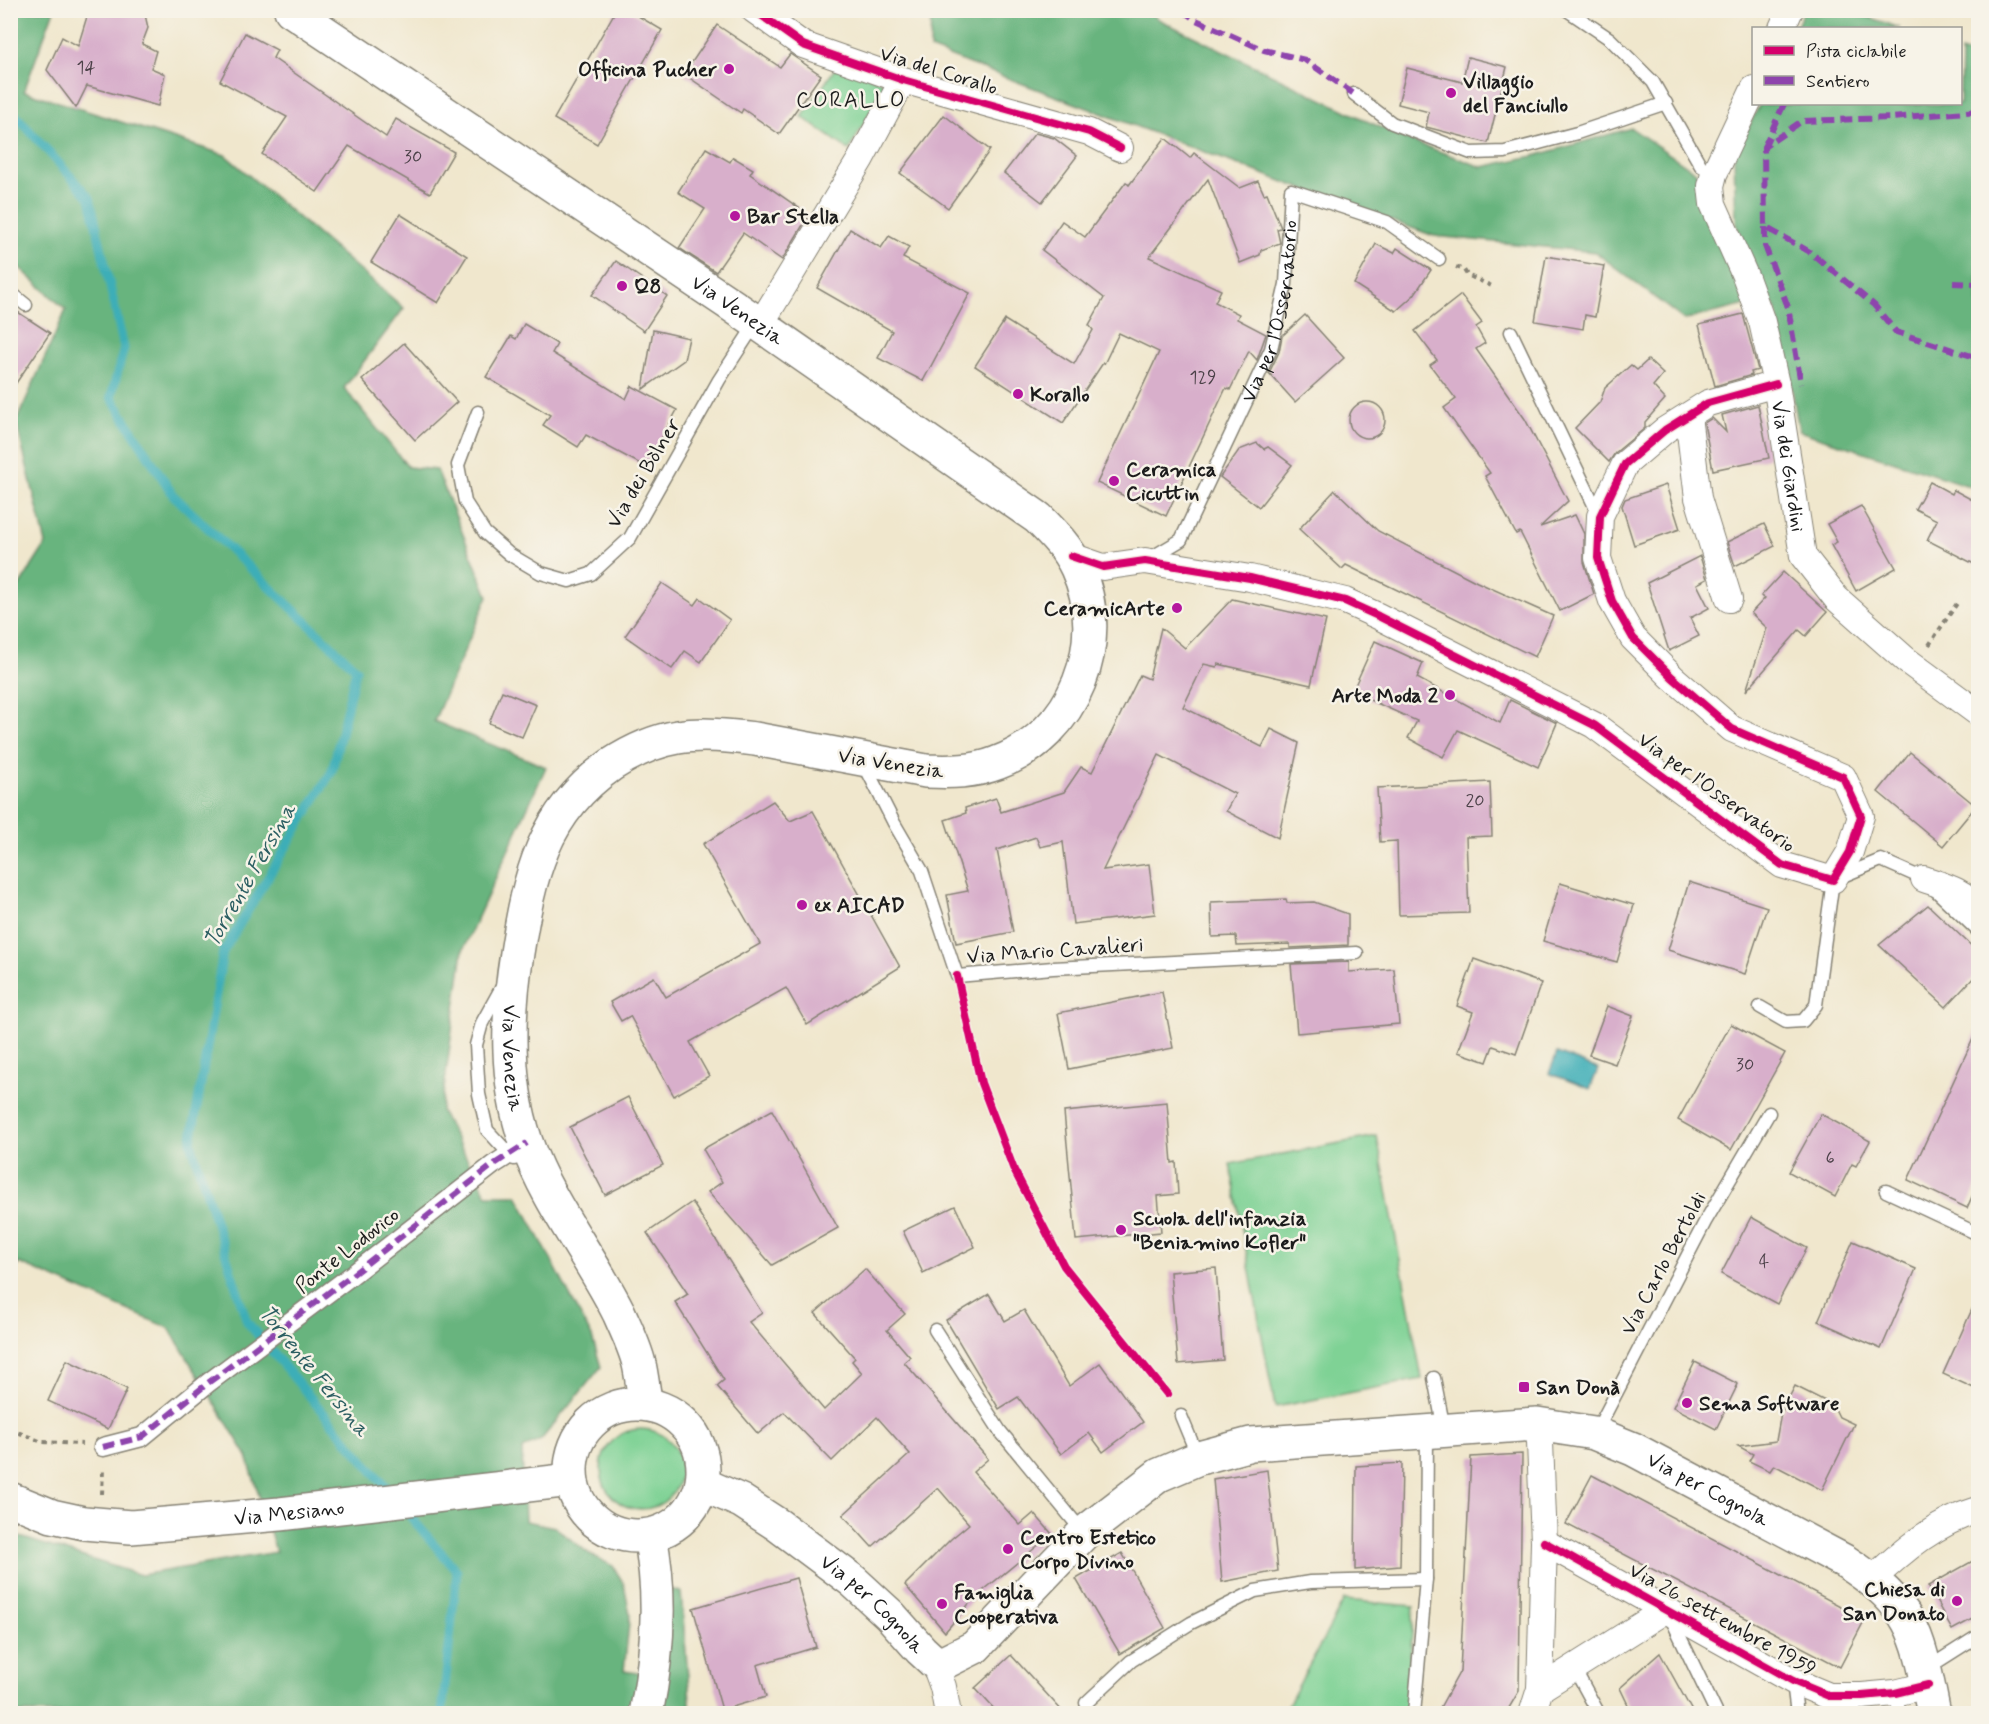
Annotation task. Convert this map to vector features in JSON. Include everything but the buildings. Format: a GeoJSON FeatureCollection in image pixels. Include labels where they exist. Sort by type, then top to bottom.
{"type":"FeatureCollection","features":[{"type":"Feature","properties":{"kind":"main road","name":"Via Venezia"},"geometry":{"type":"LineString","coordinates":[[291,10],[542,177],[1038,518],[1057,537],[1071,556],[1081,577],[1088,602],[1090,632],[1086,666],[1071,702],[1042,736],[1017,754],[1000,762],[981,768],[954,772],[926,771],[755,739],[730,736],[678,737],[654,743],[628,754],[591,779],[568,803],[549,832],[528,895],[515,963],[509,1042],[518,1149],[544,1181],[619,1313],[639,1363],[646,1404]]}},
{"type":"Feature","properties":{"kind":"main road"},"geometry":{"type":"LineString","coordinates":[[646,1404],[671,1413],[692,1432],[702,1457],[702,1484],[691,1509],[671,1528],[650,1536],[619,1535],[601,1527],[586,1513],[575,1496],[571,1480],[572,1456],[579,1438],[591,1422],[607,1411],[626,1405],[646,1404]]}},
{"type":"Feature","properties":{"kind":"main road","name":"Via per Cognola"},"geometry":{"type":"LineString","coordinates":[[702,1484],[741,1501],[778,1526],[853,1581],[890,1615],[934,1662],[945,1662],[975,1647],[1084,1533],[1159,1474],[1198,1458],[1251,1444],[1537,1424],[1595,1434],[1633,1449],[1846,1562],[1873,1579],[1898,1604],[1911,1624],[1921,1648],[1929,1689]]}},
{"type":"Feature","properties":{"kind":"main road","name":"Via Mesiano"},"geometry":{"type":"LineString","coordinates":[[10,1499],[52,1516],[84,1523],[131,1527],[280,1514],[571,1480]]}},
{"type":"Feature","properties":{"kind":"main road"},"geometry":{"type":"LineString","coordinates":[[646,1713],[658,1626],[657,1574],[650,1536]]}},
{"type":"Feature","properties":{"kind":"street","name":"Via del Corallo"},"geometry":{"type":"LineString","coordinates":[[754,10],[803,45],[903,80],[1089,132],[1120,148]]}},
{"type":"Feature","properties":{"kind":"street"},"geometry":{"type":"LineString","coordinates":[[1782,27],[1790,10]]}},
{"type":"Feature","properties":{"kind":"street","name":"Via del Corallo"},"geometry":{"type":"LineString","coordinates":[[758,324],[860,160],[903,80]]}},
{"type":"Feature","properties":{"kind":"street","name":"Via dei Giardini"},"geometry":{"type":"LineString","coordinates":[[1752,93],[1714,174],[1711,186],[1713,204],[1746,278],[1762,322],[1776,384],[1803,556],[1836,598],[1917,667],[1978,712]]}},
{"type":"Feature","properties":{"kind":"street"},"geometry":{"type":"LineString","coordinates":[[1776,384],[1708,404],[1665,430],[1625,464],[1600,516],[1598,558],[1612,601],[1633,638],[1672,677],[1732,729],[1843,777],[1861,816],[1850,852],[1833,880]]}},
{"type":"Feature","properties":{"kind":"street"},"geometry":{"type":"LineString","coordinates":[[1688,416],[1698,498],[1729,599]]}},
{"type":"Feature","properties":{"kind":"street","name":"Via per l'Osservatorio"},"geometry":{"type":"LineString","coordinates":[[1071,556],[1103,567],[1145,561],[1250,578],[1345,601],[1594,724],[1782,865],[1833,880]]}},
{"type":"Feature","properties":{"kind":"street"},"geometry":{"type":"LineString","coordinates":[[1924,879],[1956,890],[1967,896],[1978,908]]}},
{"type":"Feature","properties":{"kind":"street","name":"Ponte Lodovico"},"geometry":{"type":"LineString","coordinates":[[104,1447],[142,1437],[208,1383],[475,1179],[518,1149]]}},
{"type":"Feature","properties":{"kind":"street"},"geometry":{"type":"LineString","coordinates":[[1532,1713],[1540,1689],[1544,1542],[1540,1442],[1537,1424]]}},
{"type":"Feature","properties":{"kind":"street"},"geometry":{"type":"LineString","coordinates":[[1873,1579],[1905,1549],[1927,1534],[1965,1514],[1978,1510]]}},
{"type":"Feature","properties":{"kind":"street","name":"Via 26 settembre 1959"},"geometry":{"type":"LineString","coordinates":[[1544,1542],[1793,1681],[1829,1696],[1862,1696],[1898,1703],[1929,1689]]}},
{"type":"Feature","properties":{"kind":"street"},"geometry":{"type":"LineString","coordinates":[[1540,1689],[1666,1609]]}},
{"type":"Feature","properties":{"kind":"street"},"geometry":{"type":"LineString","coordinates":[[934,1662],[943,1687],[948,1713]]}},
{"type":"Feature","properties":{"kind":"lane"},"geometry":{"type":"LineString","coordinates":[[1567,10],[1610,39],[1653,82],[1701,166],[1714,174]]}},
{"type":"Feature","properties":{"kind":"lane"},"geometry":{"type":"LineString","coordinates":[[1354,94],[1392,123],[1471,153],[1505,152],[1577,133],[1666,103]]}},
{"type":"Feature","properties":{"kind":"lane","name":"Via per l'Osservatorio"},"geometry":{"type":"LineString","coordinates":[[1145,561],[1181,540],[1271,349],[1286,284],[1291,190],[1387,222],[1439,260]]}},
{"type":"Feature","properties":{"kind":"lane"},"geometry":{"type":"LineString","coordinates":[[10,292],[26,304]]}},
{"type":"Feature","properties":{"kind":"lane","name":"Via dei Bòlner"},"geometry":{"type":"LineString","coordinates":[[478,412],[458,465],[465,502],[485,533],[509,554],[541,573],[568,581],[591,574],[630,538],[719,380],[758,324]]}},
{"type":"Feature","properties":{"kind":"lane"},"geometry":{"type":"LineString","coordinates":[[1511,332],[1600,516]]}},
{"type":"Feature","properties":{"kind":"lane","name":"Via Mario Cavalieri"},"geometry":{"type":"LineString","coordinates":[[862,760],[894,823],[922,871],[957,976],[1065,967],[1357,953]]}},
{"type":"Feature","properties":{"kind":"lane"},"geometry":{"type":"LineString","coordinates":[[1760,1007],[1786,1022],[1803,1021],[1816,1005],[1833,880],[1881,860],[1924,879],[1978,931]]}},
{"type":"Feature","properties":{"kind":"lane","name":"Via Carlo Bertoldi"},"geometry":{"type":"LineString","coordinates":[[1595,1434],[1706,1222],[1769,1113]]}},
{"type":"Feature","properties":{"kind":"lane"},"geometry":{"type":"LineString","coordinates":[[1886,1191],[1978,1234]]}},
{"type":"Feature","properties":{"kind":"lane"},"geometry":{"type":"LineString","coordinates":[[935,1330],[1000,1431],[1084,1533]]}},
{"type":"Feature","properties":{"kind":"lane"},"geometry":{"type":"LineString","coordinates":[[1414,1713],[1436,1431],[1434,1378]]}},
{"type":"Feature","properties":{"kind":"lane"},"geometry":{"type":"LineString","coordinates":[[1181,1416],[1198,1458]]}},
{"type":"Feature","properties":{"kind":"lane"},"geometry":{"type":"LineString","coordinates":[[1086,1703],[1131,1661],[1191,1623],[1255,1591],[1310,1582],[1426,1579]]}},
{"type":"Feature","properties":{"kind":"lane","name":"Via 26 settembre 1959"},"geometry":{"type":"LineString","coordinates":[[1666,1609],[1717,1713]]}},
{"type":"Feature","properties":{"kind":"lane"},"geometry":{"type":"LineString","coordinates":[[1929,1689],[1978,1635]]}},
{"type":"Feature","properties":{"kind":"lane"},"geometry":{"type":"LineString","coordinates":[[1574,1668],[1599,1713]]}},
{"type":"Feature","properties":{"kind":"lane","name":"Via 26 settembre 1959"},"geometry":{"type":"LineString","coordinates":[[1793,1681],[1797,1713]]}},
{"type":"Feature","properties":{"kind":"path"},"geometry":{"type":"LineString","coordinates":[[1439,260],[1494,287]]}},
{"type":"Feature","properties":{"kind":"path"},"geometry":{"type":"LineString","coordinates":[[1917,667],[1934,635],[1958,602]]}},
{"type":"Feature","properties":{"kind":"path"},"geometry":{"type":"LineString","coordinates":[[10,1429],[42,1442],[104,1447],[101,1504]]}},
{"type":"Feature","properties":{"kind":"green space"},"geometry":{"type":"Polygon","coordinates":[[[54,10],[24,91],[225,155],[404,308],[344,388],[408,467],[437,470],[488,596],[434,721],[546,767],[463,950],[441,1111],[487,1195],[517,1195],[592,1337],[601,1367],[541,1440],[522,1449],[525,1521],[555,1527],[591,1555],[613,1566],[624,1584],[630,1614],[624,1671],[652,1675],[669,1589],[681,1592],[691,1713],[11,1713],[11,1534],[141,1575],[276,1552],[247,1456],[169,1328],[19,1263],[11,1275],[11,599],[46,544],[16,422],[66,310],[11,260],[10,11],[54,10]]]}},
{"type":"Feature","properties":{"kind":"green space"},"geometry":{"type":"Polygon","coordinates":[[[1804,10],[1851,11],[1897,27],[1796,27],[1804,10]]]}},
{"type":"Feature","properties":{"kind":"green space"},"geometry":{"type":"Polygon","coordinates":[[[931,11],[1148,11],[1160,20],[1369,122],[1414,142],[1482,167],[1538,155],[1631,128],[1697,173],[1698,199],[1746,305],[1684,320],[1595,252],[1434,236],[1300,188],[930,49],[931,11]]]}},
{"type":"Feature","properties":{"kind":"green space"},"geometry":{"type":"Polygon","coordinates":[[[1962,51],[1978,58],[1978,489],[1799,431],[1776,310],[1736,225],[1734,156],[1760,105],[1962,105],[1962,51]]]}},
{"type":"Feature","properties":{"kind":"green space"},"geometry":{"type":"Polygon","coordinates":[[[838,64],[886,84],[849,150],[802,117],[838,64]]]}},
{"type":"Feature","properties":{"kind":"green space"},"geometry":{"type":"Polygon","coordinates":[[[1377,1136],[1422,1379],[1275,1407],[1230,1164],[1377,1136]]]}},
{"type":"Feature","properties":{"kind":"green space"},"geometry":{"type":"Polygon","coordinates":[[[633,1429],[649,1429],[670,1440],[681,1461],[681,1477],[670,1498],[649,1509],[633,1509],[619,1503],[607,1491],[601,1477],[601,1461],[607,1447],[619,1435],[633,1429]]]}},
{"type":"Feature","properties":{"kind":"green space"},"geometry":{"type":"Polygon","coordinates":[[[1344,1600],[1414,1606],[1406,1713],[1284,1713],[1344,1600]]]}},
{"type":"Feature","properties":{"kind":"water"},"geometry":{"type":"Polygon","coordinates":[[[1557,1053],[1598,1069],[1590,1089],[1549,1073],[1557,1053]]]}},
{"type":"Feature","properties":{"kind":"waterway","name":"Torrente Fersina"},"geometry":{"type":"LineString","coordinates":[[10,109],[90,198],[124,348],[111,397],[173,495],[356,669],[332,771],[223,952],[191,1143],[247,1322],[391,1493]]}},
{"type":"Feature","properties":{"kind":"waterway","name":"Torrente Fersina"},"geometry":{"type":"LineString","coordinates":[[403,1508],[457,1571],[442,1714]]}},
{"type":"Feature","properties":{"kind":"marked path"},"geometry":{"type":"LineString","coordinates":[[1182,10],[1196,20],[1264,50],[1305,60],[1354,94]]}},
{"type":"Feature","properties":{"kind":"marked path"},"geometry":{"type":"LineString","coordinates":[[1764,147],[1784,105]]}},
{"type":"Feature","properties":{"kind":"marked path"},"geometry":{"type":"LineString","coordinates":[[1978,111],[1892,118],[1802,121],[1764,147],[1765,227],[1810,252],[1874,305],[1896,332],[1978,358]]}},
{"type":"Feature","properties":{"kind":"marked path"},"geometry":{"type":"LineString","coordinates":[[1765,227],[1765,246],[1788,307],[1801,384]]}},
{"type":"Feature","properties":{"kind":"marked path"},"geometry":{"type":"LineString","coordinates":[[1953,283],[1978,284]]}},
{"type":"Feature","properties":{"kind":"marked path"},"geometry":{"type":"LineString","coordinates":[[103,1447],[142,1437],[208,1383],[493,1165],[527,1143]]}},
{"type":"Feature","properties":{"kind":"cycle path"},"geometry":{"type":"LineString","coordinates":[[754,10],[803,45],[903,80],[1089,132],[1120,148]]}},
{"type":"Feature","properties":{"kind":"cycle path"},"geometry":{"type":"LineString","coordinates":[[1071,556],[1103,567],[1145,561],[1250,578],[1345,601],[1594,725],[1782,865],[1833,880],[1850,852],[1861,816],[1843,777],[1732,729],[1672,677],[1633,638],[1612,601],[1598,558],[1600,516],[1625,464],[1665,430],[1708,403],[1776,384]]}},
{"type":"Feature","properties":{"kind":"cycle path"},"geometry":{"type":"LineString","coordinates":[[957,976],[981,1083],[1014,1170],[1064,1266],[1167,1394]]}},
{"type":"Feature","properties":{"kind":"cycle path"},"geometry":{"type":"LineString","coordinates":[[1544,1542],[1793,1681],[1829,1696],[1895,1693],[1928,1685]]}},
{"type":"Feature","properties":{"kind":"place","name":"Officina Pucher"},"geometry":{"type":"Point","coordinates":[729,69]}},
{"type":"Feature","properties":{"kind":"place","name":"Villaggio del Fanciullo"},"geometry":{"type":"Point","coordinates":[1451,93]}},
{"type":"Feature","properties":{"kind":"place","name":"Bar Stella"},"geometry":{"type":"Point","coordinates":[735,216]}},
{"type":"Feature","properties":{"kind":"place","name":"Q8"},"geometry":{"type":"Point","coordinates":[622,286]}},
{"type":"Feature","properties":{"kind":"place","name":"Korallo"},"geometry":{"type":"Point","coordinates":[1018,394]}},
{"type":"Feature","properties":{"kind":"place","name":"Ceramica Cicuttin"},"geometry":{"type":"Point","coordinates":[1114,481]}},
{"type":"Feature","properties":{"kind":"place","name":"CeramicArte"},"geometry":{"type":"Point","coordinates":[1177,608]}},
{"type":"Feature","properties":{"kind":"place","name":"Arte Moda 2"},"geometry":{"type":"Point","coordinates":[1450,695]}},
{"type":"Feature","properties":{"kind":"place","name":"ex AICAD"},"geometry":{"type":"Point","coordinates":[802,905]}},
{"type":"Feature","properties":{"kind":"place","name":"Scuola dell'infanzia \"Beniamino Kofler\""},"geometry":{"type":"Point","coordinates":[1121,1230]}},
{"type":"Feature","properties":{"kind":"place","name":"San Donà"},"geometry":{"type":"Point","coordinates":[1524,1387]}},
{"type":"Feature","properties":{"kind":"place","name":"Sema Software"},"geometry":{"type":"Point","coordinates":[1687,1403]}},
{"type":"Feature","properties":{"kind":"place","name":"Centro Estetico Corpo Divino"},"geometry":{"type":"Point","coordinates":[1008,1549]}},
{"type":"Feature","properties":{"kind":"place","name":"Chiesa di San Donato"},"geometry":{"type":"Point","coordinates":[1957,1601]}},
{"type":"Feature","properties":{"kind":"place","name":"Famiglia Cooperativa"},"geometry":{"type":"Point","coordinates":[942,1604]}},
{"type":"Feature","properties":{"kind":"district","name":"CORALLO"},"geometry":{"type":"Point","coordinates":[851,99]}}]}
